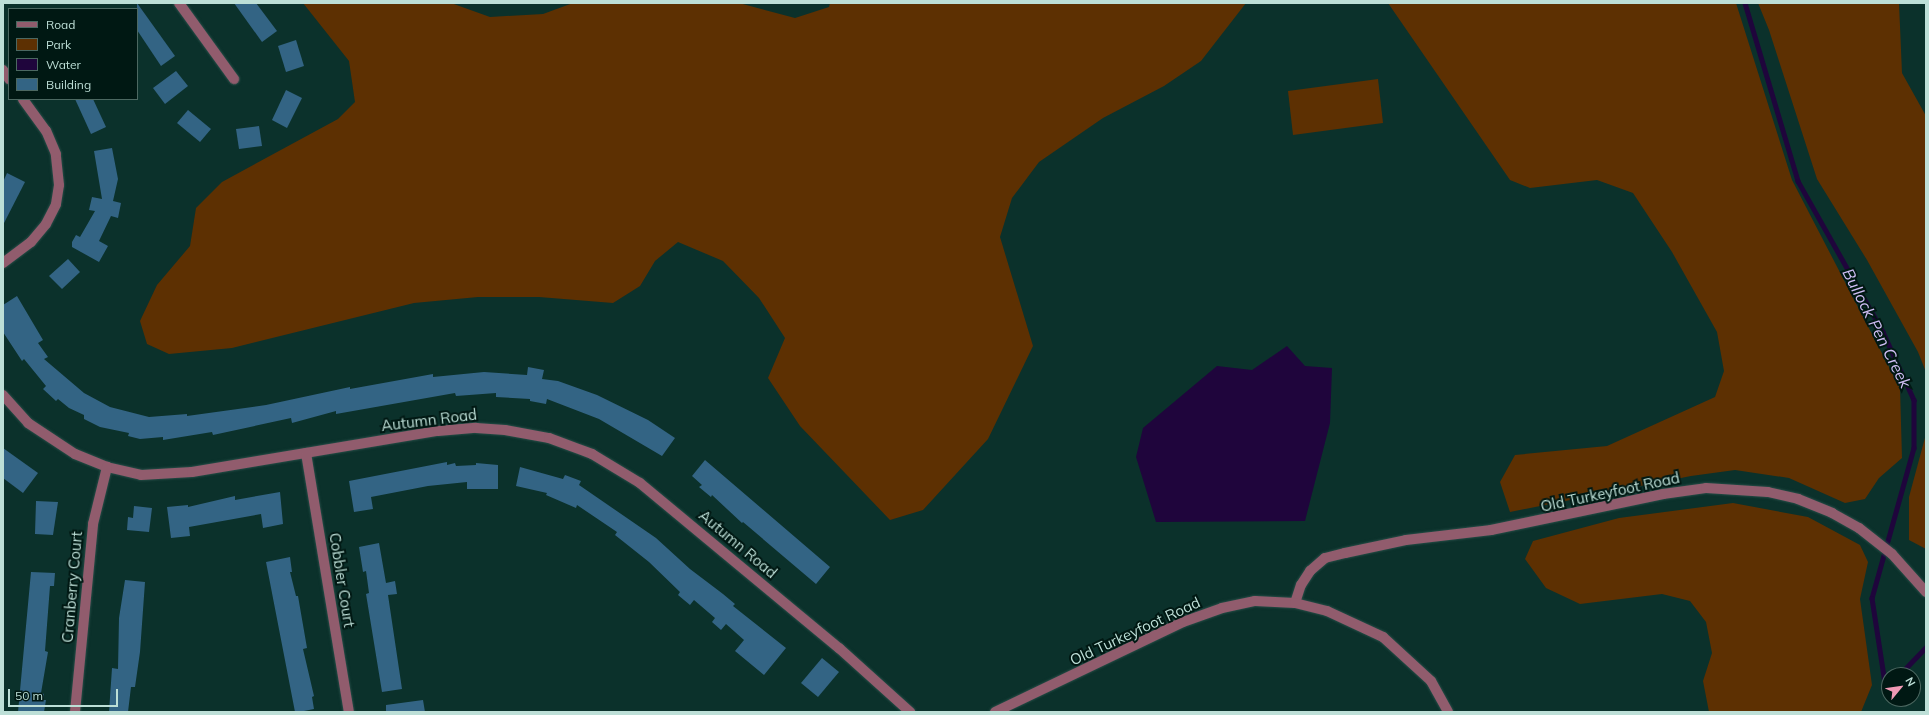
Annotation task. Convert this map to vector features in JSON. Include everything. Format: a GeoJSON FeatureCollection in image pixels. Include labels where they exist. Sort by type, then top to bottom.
{"type":"FeatureCollection","features":[{"type":"Feature","properties":{"kind":"street"},"geometry":{"type":"LineString","coordinates":[[179,3],[234,79]]}},
{"type":"Feature","properties":{"kind":"street"},"geometry":{"type":"LineString","coordinates":[[3,263],[31,242],[46,224],[56,204],[59,185],[56,154],[46,131],[24,100]]}},
{"type":"Feature","properties":{"kind":"street","name":"Autumn Road"},"geometry":{"type":"LineString","coordinates":[[3,395],[28,423],[44,435],[75,454],[107,467],[141,475],[192,472],[438,431],[476,428],[505,430],[549,438],[592,454],[640,483],[839,648],[910,712]]}},
{"type":"Feature","properties":{"kind":"street","name":"Cobbler Court"},"geometry":{"type":"LineString","coordinates":[[306,453],[349,712]]}},
{"type":"Feature","properties":{"kind":"street","name":"Cranberry Court"},"geometry":{"type":"LineString","coordinates":[[76,712],[93,524],[107,467]]}},
{"type":"Feature","properties":{"kind":"street","name":"Old Turkeyfoot Road"},"geometry":{"type":"LineString","coordinates":[[1295,604],[1300,585],[1310,571],[1325,558],[1406,540],[1498,529],[1663,494],[1706,488],[1768,492],[1798,499],[1832,514],[1859,528],[1892,554],[1926,592]]}},
{"type":"Feature","properties":{"kind":"street","name":"Old Turkeyfoot Road"},"geometry":{"type":"LineString","coordinates":[[995,712],[1183,622],[1222,608],[1255,601],[1295,604],[1328,611],[1383,637],[1431,681],[1448,712]]}},
{"type":"Feature","properties":{"kind":"green space"},"geometry":{"type":"Polygon","coordinates":[[[303,3],[451,3],[490,17],[543,14],[573,3],[739,3],[795,18],[829,7],[830,3],[1246,3],[1201,61],[1164,86],[1103,118],[1039,162],[1012,198],[1000,237],[1033,346],[988,439],[923,510],[890,520],[800,426],[768,378],[785,338],[759,298],[723,261],[678,242],[655,261],[640,286],[613,303],[539,297],[478,297],[414,303],[232,348],[169,354],[147,344],[140,321],[157,285],[190,246],[196,208],[222,182],[338,119],[355,102],[349,61],[303,3]]]}},
{"type":"Feature","properties":{"kind":"green space"},"geometry":{"type":"Polygon","coordinates":[[[1388,3],[1736,3],[1792,180],[1900,388],[1902,458],[1879,478],[1865,499],[1845,503],[1789,478],[1735,470],[1691,476],[1510,512],[1500,482],[1515,455],[1607,446],[1715,397],[1724,371],[1717,332],[1672,252],[1633,193],[1597,180],[1530,188],[1510,180],[1388,3]]]}},
{"type":"Feature","properties":{"kind":"green space"},"geometry":{"type":"Polygon","coordinates":[[[1758,3],[1899,3],[1902,73],[1926,116],[1926,372],[1918,352],[1867,260],[1817,179],[1769,30],[1758,3]]]}},
{"type":"Feature","properties":{"kind":"green space"},"geometry":{"type":"Polygon","coordinates":[[[1378,79],[1383,123],[1293,135],[1288,91],[1378,79]]]}},
{"type":"Feature","properties":{"kind":"green space"},"geometry":{"type":"Polygon","coordinates":[[[1926,434],[1926,549],[1909,540],[1909,497],[1926,434]]]}},
{"type":"Feature","properties":{"kind":"green space"},"geometry":{"type":"Polygon","coordinates":[[[1733,503],[1808,517],[1860,545],[1868,562],[1860,599],[1872,685],[1861,712],[1709,712],[1703,681],[1712,653],[1706,622],[1690,601],[1662,594],[1580,604],[1546,588],[1525,559],[1533,541],[1619,518],[1733,503]]]}},
{"type":"Feature","properties":{"kind":"water"},"geometry":{"type":"Polygon","coordinates":[[[1287,346],[1305,366],[1332,368],[1330,423],[1305,521],[1156,522],[1136,457],[1143,428],[1217,366],[1252,370],[1287,346]]]}},
{"type":"Feature","properties":{"kind":"building"},"geometry":{"type":"Polygon","coordinates":[[[137,3],[175,56],[161,66],[138,32],[137,3]]]}},
{"type":"Feature","properties":{"kind":"building"},"geometry":{"type":"Polygon","coordinates":[[[234,3],[256,3],[277,31],[262,42],[234,3]]]}},
{"type":"Feature","properties":{"kind":"building"},"geometry":{"type":"Polygon","coordinates":[[[296,40],[304,66],[286,72],[278,46],[296,40]]]}},
{"type":"Feature","properties":{"kind":"building"},"geometry":{"type":"Polygon","coordinates":[[[176,71],[188,86],[165,104],[153,88],[176,71]]]}},
{"type":"Feature","properties":{"kind":"building"},"geometry":{"type":"Polygon","coordinates":[[[286,90],[302,98],[287,128],[272,120],[286,90]]]}},
{"type":"Feature","properties":{"kind":"building"},"geometry":{"type":"Polygon","coordinates":[[[75,100],[93,100],[106,127],[91,134],[75,100]]]}},
{"type":"Feature","properties":{"kind":"building"},"geometry":{"type":"Polygon","coordinates":[[[188,110],[211,129],[200,142],[177,123],[188,110]]]}},
{"type":"Feature","properties":{"kind":"building"},"geometry":{"type":"Polygon","coordinates":[[[259,126],[262,146],[239,149],[236,129],[259,126]]]}},
{"type":"Feature","properties":{"kind":"building"},"geometry":{"type":"Polygon","coordinates":[[[112,148],[118,179],[113,201],[121,203],[118,218],[111,216],[99,241],[108,246],[99,262],[72,247],[72,242],[76,235],[80,237],[95,211],[89,210],[92,197],[102,199],[94,151],[112,148]]]}},
{"type":"Feature","properties":{"kind":"building"},"geometry":{"type":"Polygon","coordinates":[[[7,173],[25,182],[3,225],[3,182],[7,173]]]}},
{"type":"Feature","properties":{"kind":"building"},"geometry":{"type":"Polygon","coordinates":[[[68,259],[80,272],[62,289],[49,276],[68,259]]]}},
{"type":"Feature","properties":{"kind":"building"},"geometry":{"type":"Polygon","coordinates":[[[17,296],[43,340],[38,343],[48,357],[44,359],[84,393],[110,407],[149,417],[187,414],[187,416],[266,405],[350,387],[350,389],[433,374],[433,377],[484,372],[527,375],[528,367],[544,370],[542,379],[558,381],[597,395],[648,420],[675,438],[662,456],[599,419],[547,399],[546,404],[530,401],[530,399],[496,397],[496,393],[456,396],[455,393],[336,414],[336,411],[292,423],[291,418],[213,435],[212,432],[163,440],[163,437],[140,439],[128,436],[129,433],[100,427],[84,419],[84,415],[69,408],[58,399],[56,401],[43,389],[46,386],[24,359],[22,361],[3,332],[3,305],[17,296]]]}},
{"type":"Feature","properties":{"kind":"building"},"geometry":{"type":"Polygon","coordinates":[[[3,448],[38,473],[23,493],[3,478],[3,448]]]}},
{"type":"Feature","properties":{"kind":"building"},"geometry":{"type":"Polygon","coordinates":[[[705,460],[830,567],[816,584],[743,522],[742,523],[712,495],[711,497],[699,487],[702,485],[692,476],[705,460]]]}},
{"type":"Feature","properties":{"kind":"building"},"geometry":{"type":"Polygon","coordinates":[[[447,462],[447,465],[455,463],[456,466],[476,465],[476,463],[498,465],[498,489],[467,489],[467,482],[428,486],[371,497],[373,509],[354,512],[349,481],[447,462]]]}},
{"type":"Feature","properties":{"kind":"building"},"geometry":{"type":"Polygon","coordinates":[[[520,467],[563,479],[565,475],[581,481],[579,485],[656,538],[690,569],[735,604],[733,606],[786,648],[764,675],[735,651],[744,640],[726,624],[721,630],[712,622],[715,618],[694,600],[690,605],[678,595],[680,592],[649,562],[615,535],[617,532],[577,505],[576,508],[546,495],[547,493],[516,486],[520,467]]]}},
{"type":"Feature","properties":{"kind":"building"},"geometry":{"type":"Polygon","coordinates":[[[280,492],[283,524],[263,528],[261,514],[189,527],[190,536],[171,538],[167,507],[188,505],[188,507],[235,496],[235,500],[280,492]]]}},
{"type":"Feature","properties":{"kind":"building"},"geometry":{"type":"Polygon","coordinates":[[[36,501],[58,502],[53,535],[35,534],[36,501]]]}},
{"type":"Feature","properties":{"kind":"building"},"geometry":{"type":"Polygon","coordinates":[[[134,506],[152,508],[149,532],[127,530],[128,517],[133,518],[134,506]]]}},
{"type":"Feature","properties":{"kind":"building"},"geometry":{"type":"Polygon","coordinates":[[[379,543],[386,583],[395,581],[397,594],[388,595],[402,689],[382,692],[366,594],[369,593],[366,571],[363,572],[359,547],[379,543]]]}},
{"type":"Feature","properties":{"kind":"building"},"geometry":{"type":"Polygon","coordinates":[[[290,557],[292,572],[290,572],[296,596],[298,596],[307,648],[303,649],[314,696],[312,697],[314,709],[299,712],[295,712],[266,562],[290,557]]]}},
{"type":"Feature","properties":{"kind":"building"},"geometry":{"type":"Polygon","coordinates":[[[31,572],[55,573],[54,586],[50,586],[45,651],[48,652],[41,693],[44,694],[43,700],[46,700],[44,712],[18,712],[31,572]]]}},
{"type":"Feature","properties":{"kind":"building"},"geometry":{"type":"Polygon","coordinates":[[[125,580],[145,582],[140,652],[135,687],[131,687],[128,712],[109,712],[112,668],[118,669],[119,618],[125,580]]]}},
{"type":"Feature","properties":{"kind":"building"},"geometry":{"type":"Polygon","coordinates":[[[822,658],[839,672],[818,697],[801,683],[822,658]]]}},
{"type":"Feature","properties":{"kind":"building"},"geometry":{"type":"Polygon","coordinates":[[[423,700],[425,712],[386,712],[386,705],[423,700]]]}},
{"type":"Feature","properties":{"kind":"waterway","name":"Bullock Pen Creek"},"geometry":{"type":"LineString","coordinates":[[1745,3],[1798,181],[1883,332],[1914,400],[1914,448],[1872,598],[1883,667]]}},
{"type":"Feature","properties":{"kind":"waterway"},"geometry":{"type":"LineString","coordinates":[[1907,667],[1926,647]]}}]}
